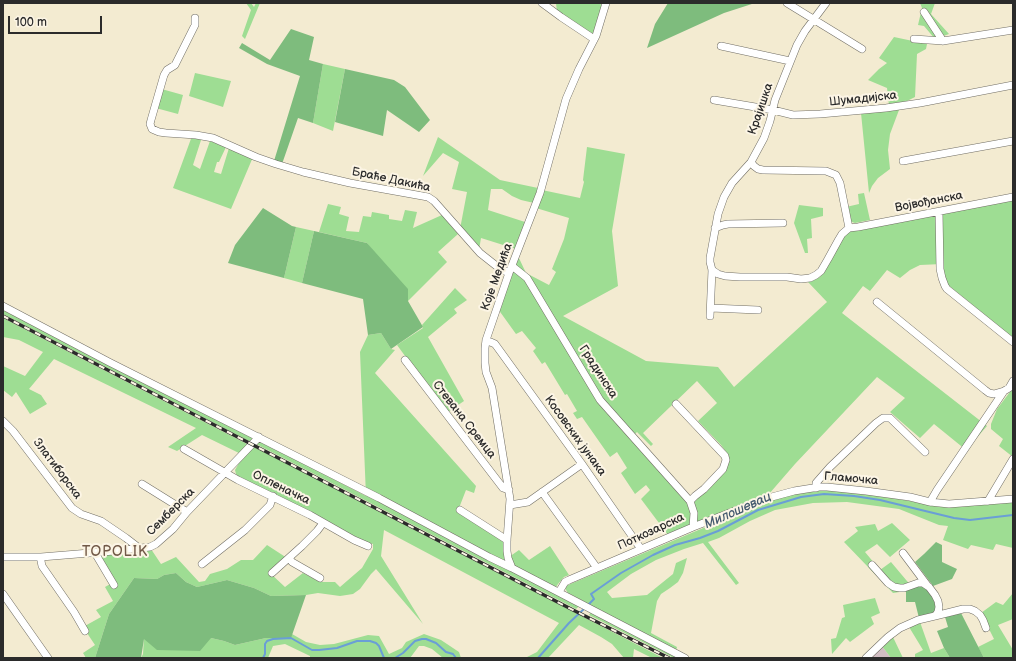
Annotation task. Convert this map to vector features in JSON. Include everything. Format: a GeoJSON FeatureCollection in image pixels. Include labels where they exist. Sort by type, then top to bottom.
{"type":"FeatureCollection","features":[{"type":"Feature","properties":{"kind":"street"},"geometry":{"type":"LineString","coordinates":[[542,3],[594,39]]}},
{"type":"Feature","properties":{"kind":"street","name":"Које Медића"},"geometry":{"type":"LineString","coordinates":[[512,568],[508,558],[507,540],[510,505],[509,490],[492,388],[487,376],[485,363],[484,355],[486,340],[540,193],[566,99],[594,39],[606,3]]}},
{"type":"Feature","properties":{"kind":"street"},"geometry":{"type":"LineString","coordinates":[[786,3],[862,49]]}},
{"type":"Feature","properties":{"kind":"street","name":"Крајишка"},"geometry":{"type":"LineString","coordinates":[[710,316],[712,270],[710,258],[718,214],[724,197],[732,183],[751,162],[764,138],[775,100],[797,45],[805,31],[826,3]]}},
{"type":"Feature","properties":{"kind":"street"},"geometry":{"type":"LineString","coordinates":[[924,12],[943,41]]}},
{"type":"Feature","properties":{"kind":"street","name":"Браће Дакића"},"geometry":{"type":"LineString","coordinates":[[195,18],[195,25],[175,65],[167,70],[164,75],[150,120],[152,129],[159,132],[212,138],[266,160],[303,172],[430,198],[480,253],[499,268],[511,270]]}},
{"type":"Feature","properties":{"kind":"street"},"geometry":{"type":"LineString","coordinates":[[914,39],[943,41],[1013,30]]}},
{"type":"Feature","properties":{"kind":"street"},"geometry":{"type":"LineString","coordinates":[[721,46],[790,61]]}},
{"type":"Feature","properties":{"kind":"street","name":"Шумадијска"},"geometry":{"type":"LineString","coordinates":[[714,100],[773,110],[793,116],[886,108],[1013,85]]}},
{"type":"Feature","properties":{"kind":"street"},"geometry":{"type":"LineString","coordinates":[[903,162],[1013,141]]}},
{"type":"Feature","properties":{"kind":"street"},"geometry":{"type":"LineString","coordinates":[[712,270],[721,275],[740,277],[810,278],[821,271],[825,266],[842,234],[849,228],[840,183],[836,175],[826,171],[763,170],[758,169],[751,162]]}},
{"type":"Feature","properties":{"kind":"street","name":"Војвођанска"},"geometry":{"type":"LineString","coordinates":[[849,228],[858,228],[1013,197]]}},
{"type":"Feature","properties":{"kind":"street"},"geometry":{"type":"LineString","coordinates":[[939,212],[940,269],[945,286],[1013,342]]}},
{"type":"Feature","properties":{"kind":"street"},"geometry":{"type":"LineString","coordinates":[[718,214],[723,225]]}},
{"type":"Feature","properties":{"kind":"street"},"geometry":{"type":"LineString","coordinates":[[715,228],[723,225],[783,223]]}},
{"type":"Feature","properties":{"kind":"street","name":"Градинска"},"geometry":{"type":"LineString","coordinates":[[511,270],[527,278],[600,400],[690,501]]}},
{"type":"Feature","properties":{"kind":"street"},"geometry":{"type":"LineString","coordinates":[[877,302],[984,390],[994,394],[1004,391],[1009,388],[1013,381]]}},
{"type":"Feature","properties":{"kind":"street"},"geometry":{"type":"LineString","coordinates":[[3,306],[109,362],[380,498],[489,557],[685,658]]}},
{"type":"Feature","properties":{"kind":"street"},"geometry":{"type":"LineString","coordinates":[[711,308],[758,310]]}},
{"type":"Feature","properties":{"kind":"street","name":"Косовских јунака"},"geometry":{"type":"LineString","coordinates":[[486,340],[495,344],[582,464],[641,549]]}},
{"type":"Feature","properties":{"kind":"street","name":"Стевана Сремца"},"geometry":{"type":"LineString","coordinates":[[405,360],[503,488],[509,490]]}},
{"type":"Feature","properties":{"kind":"street"},"geometry":{"type":"LineString","coordinates":[[930,502],[1004,391]]}},
{"type":"Feature","properties":{"kind":"street","name":"Поткозарска"},"geometry":{"type":"LineString","coordinates":[[559,592],[565,582],[569,580],[693,527],[694,513],[690,501],[723,469],[726,460],[676,404]]}},
{"type":"Feature","properties":{"kind":"street"},"geometry":{"type":"LineString","coordinates":[[816,488],[816,483],[830,467],[883,418],[890,418],[925,452]]}},
{"type":"Feature","properties":{"kind":"street","name":"Златиборска"},"geometry":{"type":"LineString","coordinates":[[3,421],[13,431],[72,508],[81,514],[101,521],[139,548]]}},
{"type":"Feature","properties":{"kind":"street","name":"Семберска"},"geometry":{"type":"LineString","coordinates":[[3,557],[41,557],[150,547],[156,544],[173,529],[187,512],[259,437]]}},
{"type":"Feature","properties":{"kind":"street","name":"Опленачка"},"geometry":{"type":"LineString","coordinates":[[184,449],[238,480],[273,496],[354,540],[368,546]]}},
{"type":"Feature","properties":{"kind":"street"},"geometry":{"type":"LineString","coordinates":[[988,501],[1013,459]]}},
{"type":"Feature","properties":{"kind":"street"},"geometry":{"type":"LineString","coordinates":[[510,505],[528,502],[582,464]]}},
{"type":"Feature","properties":{"kind":"street"},"geometry":{"type":"LineString","coordinates":[[142,484],[187,512]]}},
{"type":"Feature","properties":{"kind":"street","name":"Гламочка"},"geometry":{"type":"LineString","coordinates":[[693,527],[768,498],[794,491],[827,487],[910,497],[930,502],[949,504],[1013,499]]}},
{"type":"Feature","properties":{"kind":"street"},"geometry":{"type":"LineString","coordinates":[[542,492],[598,568]]}},
{"type":"Feature","properties":{"kind":"street"},"geometry":{"type":"LineString","coordinates":[[202,564],[245,530],[270,505],[273,496]]}},
{"type":"Feature","properties":{"kind":"street"},"geometry":{"type":"LineString","coordinates":[[460,510],[507,540]]}},
{"type":"Feature","properties":{"kind":"street"},"geometry":{"type":"LineString","coordinates":[[272,573],[324,523]]}},
{"type":"Feature","properties":{"kind":"street"},"geometry":{"type":"LineString","coordinates":[[95,553],[114,585]]}},
{"type":"Feature","properties":{"kind":"street"},"geometry":{"type":"LineString","coordinates":[[903,553],[938,601],[938,612],[935,616]]}},
{"type":"Feature","properties":{"kind":"street"},"geometry":{"type":"LineString","coordinates":[[41,557],[42,566],[74,612],[85,631]]}},
{"type":"Feature","properties":{"kind":"street"},"geometry":{"type":"LineString","coordinates":[[288,558],[292,562],[320,578]]}},
{"type":"Feature","properties":{"kind":"street"},"geometry":{"type":"LineString","coordinates":[[872,565],[888,583],[894,587],[904,588],[918,583],[923,583],[929,587]]}},
{"type":"Feature","properties":{"kind":"street"},"geometry":{"type":"LineString","coordinates":[[3,594],[48,658]]}},
{"type":"Feature","properties":{"kind":"street"},"geometry":{"type":"LineString","coordinates":[[866,658],[900,628],[918,620],[963,609],[970,609],[975,610],[980,615],[986,628]]}},
{"type":"Feature","properties":{"kind":"shaded area"},"geometry":{"type":"Polygon","coordinates":[[[882,646],[891,658],[870,658],[882,646]]]}},
{"type":"Feature","properties":{"kind":"green space"},"geometry":{"type":"Polygon","coordinates":[[[246,3],[251,3],[254,7],[256,3],[260,3],[245,39],[242,36],[251,10],[246,3]]]}},
{"type":"Feature","properties":{"kind":"green space"},"geometry":{"type":"Polygon","coordinates":[[[556,3],[599,3],[603,6],[593,36],[557,12],[556,3]]]}},
{"type":"Feature","properties":{"kind":"green space"},"geometry":{"type":"Polygon","coordinates":[[[668,3],[755,3],[724,13],[647,48],[655,24],[668,3]]]}},
{"type":"Feature","properties":{"kind":"green space"},"geometry":{"type":"Polygon","coordinates":[[[920,3],[935,3],[931,14],[949,34],[935,39],[924,26],[918,25],[922,8],[920,3]]]}},
{"type":"Feature","properties":{"kind":"green space"},"geometry":{"type":"Polygon","coordinates":[[[291,29],[314,37],[309,60],[323,64],[313,123],[298,118],[282,164],[274,161],[300,76],[267,64],[239,48],[242,43],[270,60],[291,29]]]}},
{"type":"Feature","properties":{"kind":"green space"},"geometry":{"type":"Polygon","coordinates":[[[894,37],[927,44],[926,49],[917,54],[915,97],[905,102],[889,105],[887,88],[868,80],[887,63],[879,58],[894,37]]]}},
{"type":"Feature","properties":{"kind":"green space"},"geometry":{"type":"Polygon","coordinates":[[[323,64],[345,69],[333,131],[313,123],[323,64]]]}},
{"type":"Feature","properties":{"kind":"green space"},"geometry":{"type":"Polygon","coordinates":[[[345,69],[394,80],[405,87],[430,120],[419,132],[387,110],[383,136],[335,122],[345,69]]]}},
{"type":"Feature","properties":{"kind":"green space"},"geometry":{"type":"Polygon","coordinates":[[[195,73],[231,81],[223,107],[189,96],[195,73]]]}},
{"type":"Feature","properties":{"kind":"green space"},"geometry":{"type":"Polygon","coordinates":[[[158,88],[183,95],[178,114],[152,107],[158,88]]]}},
{"type":"Feature","properties":{"kind":"green space"},"geometry":{"type":"Polygon","coordinates":[[[899,110],[890,134],[888,150],[890,169],[878,178],[869,193],[861,113],[899,110]]]}},
{"type":"Feature","properties":{"kind":"green space"},"geometry":{"type":"Polygon","coordinates":[[[192,136],[202,137],[193,165],[200,169],[210,141],[226,147],[219,162],[217,162],[214,172],[221,174],[229,148],[253,157],[231,209],[173,188],[192,136]]]}},
{"type":"Feature","properties":{"kind":"green space"},"geometry":{"type":"Polygon","coordinates":[[[438,137],[500,180],[538,188],[534,203],[521,200],[502,189],[491,189],[488,210],[525,222],[516,249],[481,238],[479,250],[460,229],[467,192],[452,189],[459,162],[443,153],[423,176],[438,137]]]}},
{"type":"Feature","properties":{"kind":"green space"},"geometry":{"type":"Polygon","coordinates":[[[587,147],[625,154],[612,231],[618,286],[563,316],[646,361],[718,367],[734,387],[827,302],[808,282],[820,277],[847,232],[1013,197],[1013,338],[948,285],[945,279],[942,264],[920,265],[910,270],[900,278],[887,270],[870,291],[863,286],[842,313],[987,426],[966,450],[934,424],[920,438],[890,412],[905,398],[877,377],[795,464],[769,494],[668,535],[641,499],[650,490],[646,485],[635,494],[621,473],[627,468],[617,452],[610,457],[582,417],[577,419],[573,413],[577,411],[567,394],[565,395],[545,362],[542,364],[533,351],[536,348],[522,331],[516,334],[498,309],[518,256],[526,273],[549,285],[556,272],[552,269],[564,239],[569,218],[536,208],[542,190],[580,198],[584,182],[587,147]],[[697,381],[643,433],[653,444],[651,446],[637,432],[631,438],[687,500],[725,469],[727,453],[698,421],[717,403],[697,381]]]}},
{"type":"Feature","properties":{"kind":"green space"},"geometry":{"type":"Polygon","coordinates":[[[864,193],[870,220],[855,223],[849,221],[846,207],[859,204],[858,194],[864,193]]]}},
{"type":"Feature","properties":{"kind":"green space"},"geometry":{"type":"Polygon","coordinates":[[[328,204],[341,207],[339,214],[349,217],[346,231],[359,232],[363,216],[371,217],[372,212],[389,215],[389,219],[402,221],[405,210],[417,212],[413,228],[442,215],[458,234],[438,252],[447,262],[408,301],[367,243],[319,232],[328,204]]]}},
{"type":"Feature","properties":{"kind":"green space"},"geometry":{"type":"Polygon","coordinates":[[[799,205],[823,208],[823,216],[811,219],[812,238],[807,239],[808,253],[805,253],[794,223],[799,205]]]}},
{"type":"Feature","properties":{"kind":"green space"},"geometry":{"type":"Polygon","coordinates":[[[263,208],[296,227],[284,278],[228,263],[235,245],[263,208]]]}},
{"type":"Feature","properties":{"kind":"green space"},"geometry":{"type":"Polygon","coordinates":[[[296,227],[314,231],[302,283],[284,278],[296,227]]]}},
{"type":"Feature","properties":{"kind":"green space"},"geometry":{"type":"Polygon","coordinates":[[[314,231],[367,243],[408,289],[408,301],[423,327],[391,349],[381,333],[368,335],[363,299],[302,283],[314,231]]]}},
{"type":"Feature","properties":{"kind":"green space"},"geometry":{"type":"Polygon","coordinates":[[[455,288],[467,300],[454,309],[457,313],[428,337],[464,401],[448,412],[397,345],[423,328],[422,325],[455,288]]]}},
{"type":"Feature","properties":{"kind":"green space"},"geometry":{"type":"Polygon","coordinates":[[[3,310],[252,436],[251,442],[3,314],[3,310]]]}},
{"type":"Feature","properties":{"kind":"green space"},"geometry":{"type":"Polygon","coordinates":[[[3,318],[249,445],[241,454],[202,435],[177,451],[168,447],[196,428],[54,359],[29,389],[41,395],[47,404],[30,414],[16,392],[12,397],[3,390],[3,366],[25,376],[43,352],[19,340],[3,337],[3,318]]]}},
{"type":"Feature","properties":{"kind":"green space"},"geometry":{"type":"Polygon","coordinates":[[[381,333],[391,349],[395,350],[375,373],[476,486],[474,493],[466,490],[459,508],[505,537],[505,558],[519,550],[529,560],[550,546],[569,575],[564,577],[556,587],[579,606],[576,609],[256,444],[260,441],[366,496],[360,352],[368,335],[381,333]]]}},
{"type":"Feature","properties":{"kind":"green space"},"geometry":{"type":"Polygon","coordinates":[[[1013,388],[1013,457],[999,446],[1003,439],[991,429],[991,424],[997,409],[1013,388]]]}},
{"type":"Feature","properties":{"kind":"green space"},"geometry":{"type":"Polygon","coordinates":[[[254,447],[663,658],[652,658],[634,649],[633,658],[624,658],[612,644],[579,625],[548,658],[525,658],[537,652],[559,623],[384,530],[381,556],[423,624],[376,569],[360,589],[353,594],[340,596],[318,593],[306,595],[271,596],[254,588],[227,580],[197,587],[186,582],[176,573],[164,575],[157,579],[134,578],[109,614],[95,658],[86,658],[83,653],[95,645],[83,627],[101,617],[96,610],[113,601],[105,587],[112,583],[93,555],[151,549],[161,564],[176,557],[199,582],[205,581],[210,574],[227,569],[241,560],[253,560],[267,545],[287,558],[270,573],[285,587],[303,573],[320,582],[335,582],[340,587],[362,568],[373,549],[373,544],[360,541],[241,479],[236,474],[235,470],[239,463],[254,447]]]}},
{"type":"Feature","properties":{"kind":"green space"},"geometry":{"type":"Polygon","coordinates":[[[823,489],[859,492],[932,505],[1013,501],[1013,548],[996,544],[993,550],[971,545],[968,549],[943,540],[948,526],[939,525],[899,509],[847,502],[813,503],[775,510],[708,542],[739,583],[736,585],[703,543],[656,560],[631,574],[607,592],[612,598],[647,595],[673,574],[676,563],[687,558],[683,573],[678,582],[661,594],[657,601],[651,633],[677,647],[676,651],[568,593],[566,590],[565,587],[568,585],[762,502],[795,493],[823,489]]]}},
{"type":"Feature","properties":{"kind":"green space"},"geometry":{"type":"Polygon","coordinates":[[[892,523],[910,540],[890,557],[877,544],[865,552],[880,570],[891,562],[912,587],[906,591],[893,593],[844,542],[858,531],[855,527],[875,524],[878,531],[892,523]]]}},
{"type":"Feature","properties":{"kind":"green space"},"geometry":{"type":"Polygon","coordinates":[[[936,542],[942,545],[942,562],[957,569],[952,579],[933,586],[915,562],[936,542]]]}},
{"type":"Feature","properties":{"kind":"green space"},"geometry":{"type":"Polygon","coordinates":[[[176,573],[186,582],[197,587],[227,580],[254,588],[271,596],[306,595],[291,638],[266,638],[235,645],[211,638],[200,651],[157,650],[144,639],[141,658],[95,658],[109,614],[134,578],[157,579],[164,575],[176,573]]]}},
{"type":"Feature","properties":{"kind":"green space"},"geometry":{"type":"Polygon","coordinates":[[[917,586],[925,586],[931,592],[936,602],[935,610],[932,615],[919,618],[915,602],[906,602],[906,591],[917,586]]]}},
{"type":"Feature","properties":{"kind":"green space"},"geometry":{"type":"Polygon","coordinates":[[[1013,593],[1013,619],[998,625],[1013,650],[1013,658],[984,658],[978,647],[994,639],[981,613],[996,602],[1003,605],[1013,593]]]}},
{"type":"Feature","properties":{"kind":"green space"},"geometry":{"type":"Polygon","coordinates":[[[875,598],[880,613],[871,617],[874,624],[850,642],[846,638],[832,654],[831,639],[836,638],[842,618],[845,617],[843,605],[875,598]]]}},
{"type":"Feature","properties":{"kind":"green space"},"geometry":{"type":"Polygon","coordinates":[[[591,612],[681,658],[674,658],[589,615],[591,612]]]}},
{"type":"Feature","properties":{"kind":"green space"},"geometry":{"type":"Polygon","coordinates":[[[961,613],[984,658],[950,658],[944,648],[937,631],[948,627],[945,617],[961,613]]]}},
{"type":"Feature","properties":{"kind":"green space"},"geometry":{"type":"Polygon","coordinates":[[[920,622],[931,653],[944,648],[950,658],[915,658],[915,654],[923,650],[909,627],[920,622]]]}},
{"type":"Feature","properties":{"kind":"green space"},"geometry":{"type":"Polygon","coordinates":[[[292,634],[306,642],[320,645],[334,644],[368,635],[379,636],[389,654],[402,648],[406,642],[424,634],[441,640],[459,652],[461,658],[443,658],[432,649],[419,646],[410,658],[310,658],[310,656],[285,644],[273,646],[268,658],[141,658],[143,654],[144,638],[211,638],[235,645],[266,638],[290,638],[292,634]]]}},
{"type":"Feature","properties":{"kind":"green space"},"geometry":{"type":"Polygon","coordinates":[[[892,635],[903,658],[891,658],[882,646],[892,635]]]}},
{"type":"Feature","properties":{"kind":"waterway","name":"Милошевац"},"geometry":{"type":"LineString","coordinates":[[588,605],[594,599],[591,594],[621,573],[653,555],[675,545],[718,531],[758,510],[801,497],[824,494],[854,496],[880,500],[954,518],[970,520],[1013,515]]}},
{"type":"Feature","properties":{"kind":"waterway","name":"Милошевац"},"geometry":{"type":"LineString","coordinates":[[538,658],[569,623],[585,608]]}},
{"type":"Feature","properties":{"kind":"waterway","name":"Милошевац"},"geometry":{"type":"LineString","coordinates":[[263,658],[265,654],[265,644],[267,641],[273,639],[291,638],[312,650],[337,648],[357,641],[370,641],[379,646],[384,658]]}},
{"type":"Feature","properties":{"kind":"waterway","name":"Милошевац"},"geometry":{"type":"LineString","coordinates":[[395,658],[403,653],[415,641],[422,639],[436,643],[446,652],[453,654],[456,658]]}},
{"type":"Feature","properties":{"kind":"railway"},"geometry":{"type":"LineString","coordinates":[[3,316],[669,658]]}},
{"type":"Feature","properties":{"kind":"district","name":"TOPOLIK"},"geometry":{"type":"Point","coordinates":[115,552]}}]}
